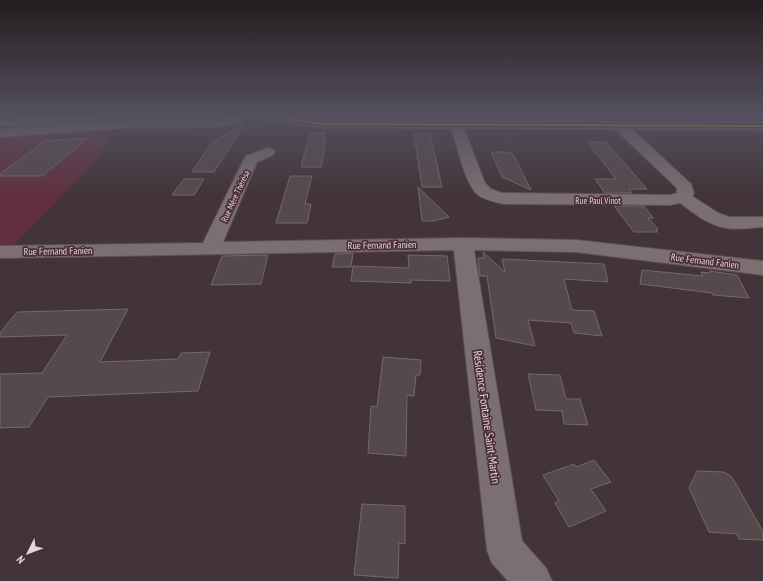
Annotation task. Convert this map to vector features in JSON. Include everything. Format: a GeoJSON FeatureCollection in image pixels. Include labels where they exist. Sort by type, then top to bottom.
{"type":"FeatureCollection","features":[{"type":"Feature","properties":{"kind":"street","name":"Rue Paul Vinot"},"geometry":{"type":"LineString","coordinates":[[463,142],[477,184],[481,190],[492,196],[504,199],[670,200],[683,197]]}},
{"type":"Feature","properties":{"kind":"street"},"geometry":{"type":"LineString","coordinates":[[636,142],[685,187],[686,193],[683,197],[712,217],[728,223],[763,222]]}},
{"type":"Feature","properties":{"kind":"street","name":"Rue Mère Thérésa"},"geometry":{"type":"LineString","coordinates":[[210,248],[252,159],[268,152]]}},
{"type":"Feature","properties":{"kind":"street","name":"Rue Fernand Fanien"},"geometry":{"type":"LineString","coordinates":[[0,252],[463,244],[576,246],[763,268]]}},
{"type":"Feature","properties":{"kind":"street","name":"Résidence Fontaine Saint-Martin"},"geometry":{"type":"LineString","coordinates":[[463,244],[505,550],[533,581]]}},
{"type":"Feature","properties":{"kind":"shaded area"},"geometry":{"type":"Polygon","coordinates":[[[0,142],[106,142],[94,163],[0,258],[0,142]]]}},
{"type":"Feature","properties":{"kind":"building"},"geometry":{"type":"Polygon","coordinates":[[[43,142],[83,142],[42,176],[0,176],[0,174],[43,142]]]}},
{"type":"Feature","properties":{"kind":"building"},"geometry":{"type":"Polygon","coordinates":[[[212,142],[233,142],[214,172],[192,172],[212,142]]]}},
{"type":"Feature","properties":{"kind":"building"},"geometry":{"type":"Polygon","coordinates":[[[308,142],[326,142],[321,167],[301,167],[308,142]]]}},
{"type":"Feature","properties":{"kind":"building"},"geometry":{"type":"Polygon","coordinates":[[[415,142],[432,142],[442,187],[422,187],[415,142]]]}},
{"type":"Feature","properties":{"kind":"building"},"geometry":{"type":"Polygon","coordinates":[[[587,142],[606,142],[647,189],[629,189],[632,193],[605,193],[595,179],[616,179],[587,142]]]}},
{"type":"Feature","properties":{"kind":"building"},"geometry":{"type":"Polygon","coordinates":[[[491,152],[508,152],[513,154],[531,190],[502,177],[491,152]]]}},
{"type":"Feature","properties":{"kind":"building"},"geometry":{"type":"Polygon","coordinates":[[[290,176],[312,176],[305,204],[311,204],[307,223],[276,223],[290,176]]]}},
{"type":"Feature","properties":{"kind":"building"},"geometry":{"type":"Polygon","coordinates":[[[184,179],[204,179],[194,195],[172,195],[184,179]]]}},
{"type":"Feature","properties":{"kind":"building"},"geometry":{"type":"Polygon","coordinates":[[[418,187],[449,217],[433,221],[422,221],[418,187]]]}},
{"type":"Feature","properties":{"kind":"building"},"geometry":{"type":"Polygon","coordinates":[[[614,206],[644,206],[653,218],[648,218],[658,229],[656,230],[658,232],[634,232],[614,206]]]}},
{"type":"Feature","properties":{"kind":"building"},"geometry":{"type":"Polygon","coordinates":[[[483,252],[505,272],[502,259],[604,264],[608,282],[564,279],[572,310],[594,311],[602,336],[574,333],[571,323],[528,320],[535,346],[496,338],[487,276],[480,276],[478,258],[484,258],[483,252]]]}},
{"type":"Feature","properties":{"kind":"building"},"geometry":{"type":"Polygon","coordinates":[[[353,253],[351,267],[332,267],[335,254],[353,253]]]}},
{"type":"Feature","properties":{"kind":"building"},"geometry":{"type":"Polygon","coordinates":[[[268,255],[261,284],[211,285],[222,256],[268,255]]]}},
{"type":"Feature","properties":{"kind":"building"},"geometry":{"type":"Polygon","coordinates":[[[408,255],[447,256],[450,281],[411,280],[411,283],[351,281],[353,266],[409,268],[408,255]]]}},
{"type":"Feature","properties":{"kind":"building"},"geometry":{"type":"Polygon","coordinates":[[[642,270],[703,276],[701,272],[710,273],[710,271],[737,275],[749,298],[713,295],[712,293],[640,284],[642,270]]]}},
{"type":"Feature","properties":{"kind":"building"},"geometry":{"type":"Polygon","coordinates":[[[128,309],[100,362],[178,359],[181,353],[210,352],[198,391],[48,397],[29,427],[0,428],[0,374],[42,373],[67,335],[0,337],[0,333],[17,312],[128,309]]]}},
{"type":"Feature","properties":{"kind":"building"},"geometry":{"type":"Polygon","coordinates":[[[383,357],[421,360],[420,375],[416,375],[414,396],[407,395],[406,456],[368,453],[371,406],[377,407],[383,357]]]}},
{"type":"Feature","properties":{"kind":"building"},"geometry":{"type":"Polygon","coordinates":[[[528,374],[560,375],[566,399],[580,399],[588,425],[564,424],[562,411],[536,410],[528,374]]]}},
{"type":"Feature","properties":{"kind":"building"},"geometry":{"type":"Polygon","coordinates":[[[594,460],[611,482],[591,489],[606,511],[569,527],[555,503],[559,501],[543,475],[574,464],[576,467],[594,460]]]}},
{"type":"Feature","properties":{"kind":"building"},"geometry":{"type":"Polygon","coordinates":[[[697,471],[724,472],[731,476],[763,532],[763,540],[739,539],[737,534],[709,532],[689,488],[697,471]]]}},
{"type":"Feature","properties":{"kind":"building"},"geometry":{"type":"Polygon","coordinates":[[[362,504],[405,506],[405,544],[399,543],[398,578],[354,575],[362,504]]]}}]}
